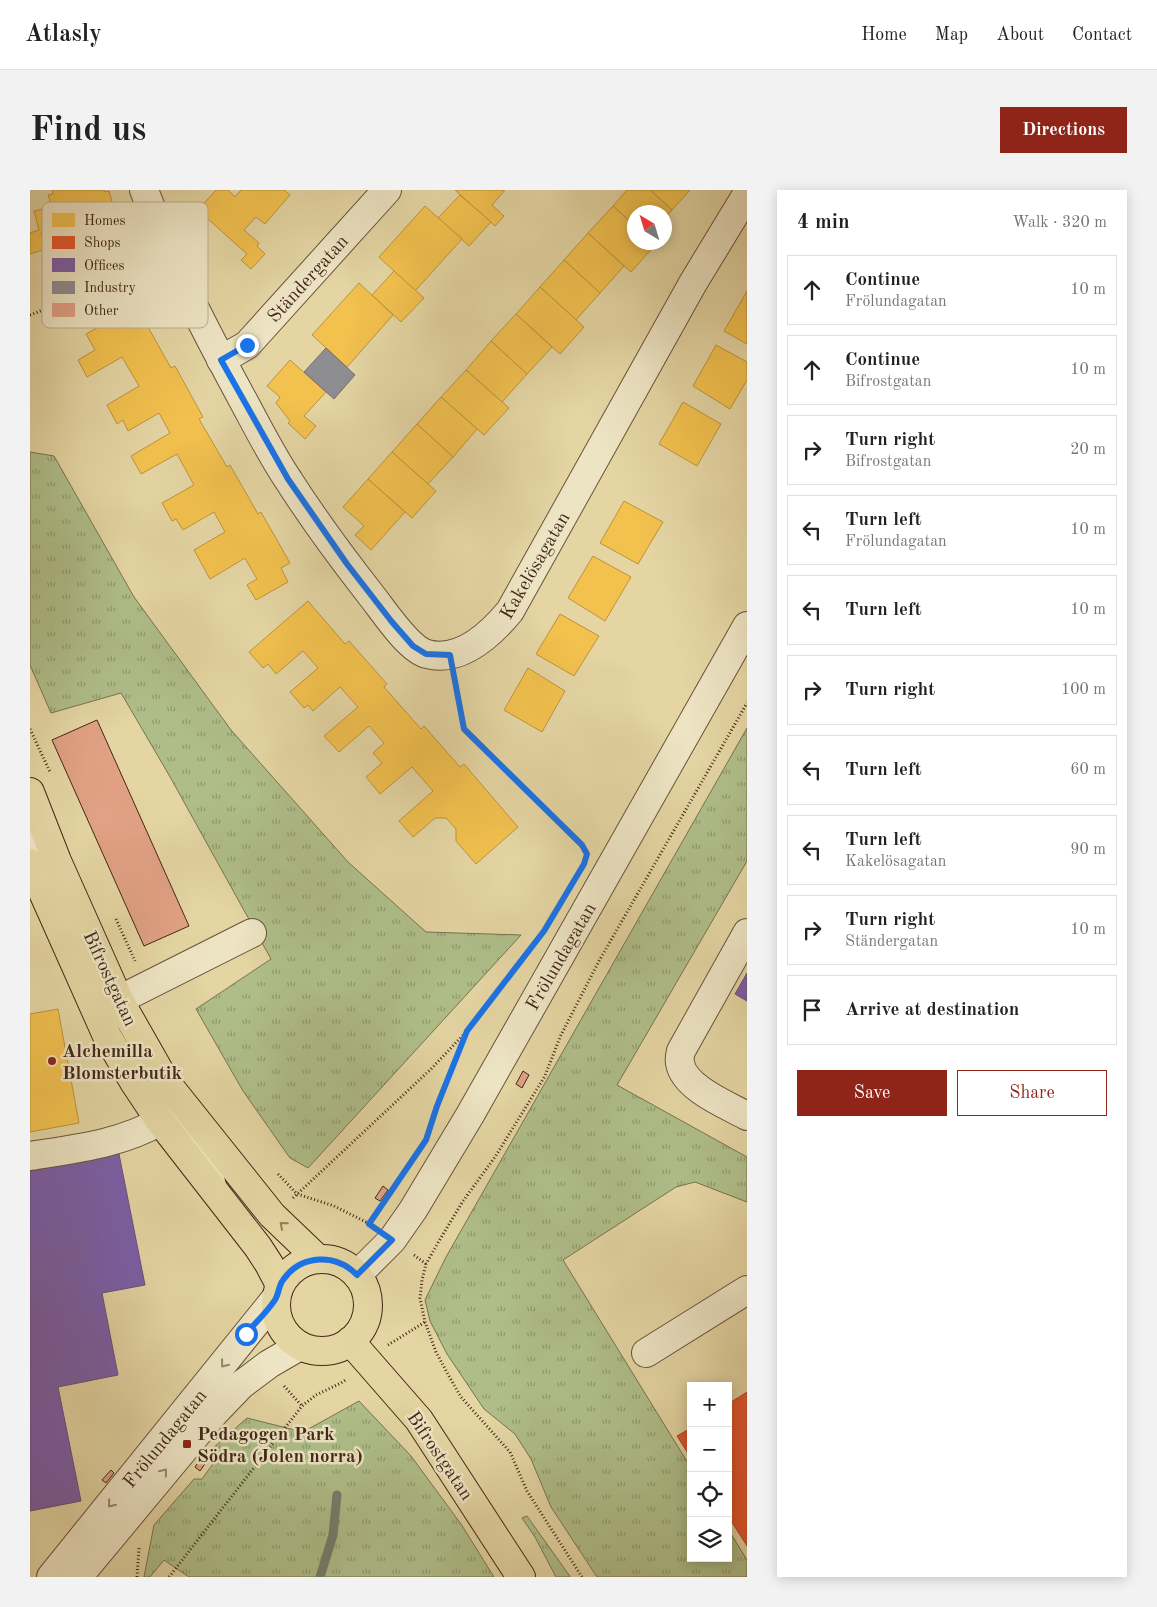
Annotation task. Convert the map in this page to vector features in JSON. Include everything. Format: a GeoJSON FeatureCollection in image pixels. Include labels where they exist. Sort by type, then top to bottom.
{"type":"FeatureCollection","features":[{"type":"Feature","properties":{"kind":"main road","name":"Bifrostgatan"},"geometry":{"type":"LineString","coordinates":[[30,792],[57,860],[108,1005],[107,1036],[160,1121],[269,1264],[278,1292],[277,1317],[280,1326],[285,1334],[300,1346]]}},
{"type":"Feature","properties":{"kind":"main road","name":"Bifrostgatan"},"geometry":{"type":"LineString","coordinates":[[30,863],[108,1005],[182,1104],[272,1216],[318,1259]]}},
{"type":"Feature","properties":{"kind":"main road"},"geometry":{"type":"LineString","coordinates":[[278,1292],[286,1276],[295,1267],[318,1259],[329,1259],[349,1268],[357,1275],[366,1291],[368,1310],[362,1327],[360,1351],[317,1351],[300,1346]]}},
{"type":"Feature","properties":{"kind":"main road","name":"Bifrostgatan"},"geometry":{"type":"LineString","coordinates":[[360,1351],[419,1420],[521,1577]]}},
{"type":"Feature","properties":{"kind":"street","name":"Kakelösagatan"},"geometry":{"type":"LineString","coordinates":[[144,190],[149,202]]}},
{"type":"Feature","properties":{"kind":"street","name":"Ständergatan"},"geometry":{"type":"LineString","coordinates":[[221,360],[247,345],[387,190]]}},
{"type":"Feature","properties":{"kind":"street","name":"Kakelösagatan"},"geometry":{"type":"LineString","coordinates":[[205,328],[221,360],[288,479],[347,564],[413,646],[426,654],[450,655],[482,640],[497,628],[510,611],[693,282],[747,194]]}},
{"type":"Feature","properties":{"kind":"street","name":"Frölundagatan"},"geometry":{"type":"LineString","coordinates":[[357,1275],[392,1240],[413,1210],[470,1115],[747,626]]}},
{"type":"Feature","properties":{"kind":"street"},"geometry":{"type":"LineString","coordinates":[[30,830],[108,1005],[141,1066],[166,1105],[203,1155],[212,1188]]}},
{"type":"Feature","properties":{"kind":"street"},"geometry":{"type":"LineString","coordinates":[[108,1005],[252,933]]}},
{"type":"Feature","properties":{"kind":"street"},"geometry":{"type":"LineString","coordinates":[[747,933],[681,1051],[680,1063],[690,1083],[747,1116]]}},
{"type":"Feature","properties":{"kind":"street"},"geometry":{"type":"LineString","coordinates":[[30,1156],[116,1138],[160,1121]]}},
{"type":"Feature","properties":{"kind":"street"},"geometry":{"type":"LineString","coordinates":[[646,1353],[747,1290]]}},
{"type":"Feature","properties":{"kind":"street","name":"Frölundagatan"},"geometry":{"type":"LineString","coordinates":[[51,1577],[278,1292]]}},
{"type":"Feature","properties":{"kind":"street","name":"Frölundagatan"},"geometry":{"type":"LineString","coordinates":[[78,1577],[214,1412],[241,1385],[269,1364],[300,1346]]}},
{"type":"Feature","properties":{"kind":"path"},"geometry":{"type":"LineString","coordinates":[[30,316],[42,311]]}},
{"type":"Feature","properties":{"kind":"path"},"geometry":{"type":"LineString","coordinates":[[450,655],[464,729],[582,845],[587,851],[585,859]]}},
{"type":"Feature","properties":{"kind":"path"},"geometry":{"type":"LineString","coordinates":[[582,1577],[527,1491],[510,1452],[461,1398],[436,1352],[425,1322],[420,1298],[422,1280],[426,1264],[463,1201],[495,1158],[544,1076],[560,1038],[599,961],[747,703]]}},
{"type":"Feature","properties":{"kind":"path"},"geometry":{"type":"LineString","coordinates":[[426,1264],[369,1224],[334,1206],[297,1194],[432,1069],[467,1031],[529,950]]}},
{"type":"Feature","properties":{"kind":"path"},"geometry":{"type":"LineString","coordinates":[[432,1123],[467,1031]]}},
{"type":"Feature","properties":{"kind":"path"},"geometry":{"type":"LineString","coordinates":[[369,1224],[374,1217]]}},
{"type":"Feature","properties":{"kind":"path"},"geometry":{"type":"LineString","coordinates":[[171,1576],[302,1406],[316,1395],[341,1383],[360,1351],[394,1341],[425,1322]]}},
{"type":"Feature","properties":{"kind":"path"},"geometry":{"type":"LineString","coordinates":[[269,1364],[281,1382],[302,1406]]}},
{"type":"Feature","properties":{"kind":"green space"},"geometry":{"type":"Polygon","coordinates":[[[30,452],[54,456],[134,597],[231,730],[348,862],[426,932],[521,935],[308,1168],[290,1158],[243,1091],[196,1009],[271,959],[169,775],[121,693],[51,713],[30,665],[30,452]]]}},
{"type":"Feature","properties":{"kind":"green space"},"geometry":{"type":"Polygon","coordinates":[[[747,728],[747,861],[617,1085],[747,1157],[747,1202],[695,1182],[676,1187],[563,1260],[687,1462],[687,1562],[732,1562],[732,1536],[747,1560],[747,1577],[597,1577],[551,1507],[531,1459],[515,1434],[484,1409],[447,1354],[430,1321],[425,1300],[446,1257],[747,728]]]}},
{"type":"Feature","properties":{"kind":"green space"},"geometry":{"type":"Polygon","coordinates":[[[359,1401],[411,1456],[461,1524],[494,1577],[189,1577],[164,1560],[150,1577],[144,1577],[154,1525],[194,1479],[202,1479],[218,1457],[212,1449],[247,1418],[303,1432],[359,1401]]]}},
{"type":"Feature","properties":{"kind":"green space"},"geometry":{"type":"Polygon","coordinates":[[[527,1516],[570,1577],[556,1577],[535,1537],[522,1518],[527,1516]]]}},
{"type":"Feature","properties":{"kind":"building: Homes"},"geometry":{"type":"Polygon","coordinates":[[[52,190],[104,190],[105,192],[109,191],[112,202],[50,202],[48,195],[53,194],[52,190]]]}},
{"type":"Feature","properties":{"kind":"building: Homes"},"geometry":{"type":"Polygon","coordinates":[[[216,190],[228,190],[235,197],[241,190],[284,190],[290,195],[265,224],[256,217],[244,230],[259,243],[257,246],[265,254],[251,269],[241,260],[247,254],[208,219],[208,202],[205,202],[216,190]]]}},
{"type":"Feature","properties":{"kind":"building: Homes"},"geometry":{"type":"Polygon","coordinates":[[[455,190],[505,190],[492,205],[504,216],[495,226],[455,190]]]}},
{"type":"Feature","properties":{"kind":"building: Homes"},"geometry":{"type":"Polygon","coordinates":[[[627,190],[650,190],[666,205],[627,205],[627,219],[613,206],[627,190]]]}},
{"type":"Feature","properties":{"kind":"building: Homes"},"geometry":{"type":"Polygon","coordinates":[[[650,190],[690,190],[672,210],[672,205],[666,205],[650,190]]]}},
{"type":"Feature","properties":{"kind":"building: Homes"},"geometry":{"type":"Polygon","coordinates":[[[460,195],[491,222],[469,246],[438,218],[460,195]]]}},
{"type":"Feature","properties":{"kind":"building: Homes"},"geometry":{"type":"Polygon","coordinates":[[[425,206],[462,239],[415,291],[379,257],[425,206]]]}},
{"type":"Feature","properties":{"kind":"building: Homes"},"geometry":{"type":"Polygon","coordinates":[[[613,206],[627,219],[627,250],[651,250],[631,272],[588,233],[613,206]]]}},
{"type":"Feature","properties":{"kind":"building: Homes"},"geometry":{"type":"Polygon","coordinates":[[[42,209],[42,250],[30,254],[30,233],[39,230],[34,211],[42,209]]]}},
{"type":"Feature","properties":{"kind":"building: Homes"},"geometry":{"type":"Polygon","coordinates":[[[588,233],[624,266],[600,293],[564,260],[588,233]]]}},
{"type":"Feature","properties":{"kind":"building: Homes"},"geometry":{"type":"Polygon","coordinates":[[[564,260],[600,293],[576,320],[540,287],[564,260]]]}},
{"type":"Feature","properties":{"kind":"building: Homes"},"geometry":{"type":"Polygon","coordinates":[[[394,271],[424,298],[401,322],[372,295],[394,271]]]}},
{"type":"Feature","properties":{"kind":"building: Homes"},"geometry":{"type":"Polygon","coordinates":[[[359,283],[393,315],[347,367],[312,335],[359,283]]]}},
{"type":"Feature","properties":{"kind":"building: Homes"},"geometry":{"type":"Polygon","coordinates":[[[540,287],[584,327],[560,354],[516,314],[540,287]]]}},
{"type":"Feature","properties":{"kind":"building: Homes"},"geometry":{"type":"Polygon","coordinates":[[[747,291],[747,344],[724,331],[747,291]]]}},
{"type":"Feature","properties":{"kind":"building: Homes"},"geometry":{"type":"Polygon","coordinates":[[[516,314],[552,347],[527,374],[491,341],[516,314]]]}},
{"type":"Feature","properties":{"kind":"building: Homes"},"geometry":{"type":"Polygon","coordinates":[[[97,328],[148,328],[171,368],[175,366],[203,417],[199,419],[227,467],[230,465],[258,514],[261,512],[290,563],[281,568],[288,582],[256,600],[247,585],[257,579],[245,558],[210,579],[194,550],[225,532],[214,512],[183,530],[176,519],[172,521],[162,503],[194,485],[177,454],[141,474],[131,456],[170,433],[159,413],[128,431],[123,420],[117,424],[107,405],[139,386],[122,357],[87,377],[78,360],[95,350],[86,334],[97,328]]]}},
{"type":"Feature","properties":{"kind":"building: Homes"},"geometry":{"type":"Polygon","coordinates":[[[491,341],[527,374],[502,402],[466,370],[491,341]]]}},
{"type":"Feature","properties":{"kind":"building: Homes"},"geometry":{"type":"Polygon","coordinates":[[[716,345],[747,362],[747,380],[730,409],[693,386],[716,345]]]}},
{"type":"Feature","properties":{"kind":"building: Homes"},"geometry":{"type":"Polygon","coordinates":[[[290,360],[326,392],[304,416],[316,426],[305,439],[288,423],[290,421],[276,403],[280,397],[267,386],[290,360]]]}},
{"type":"Feature","properties":{"kind":"building: Homes"},"geometry":{"type":"Polygon","coordinates":[[[466,370],[509,408],[484,435],[441,397],[466,370]]]}},
{"type":"Feature","properties":{"kind":"building: Homes"},"geometry":{"type":"Polygon","coordinates":[[[441,397],[477,429],[453,457],[417,424],[441,397]]]}},
{"type":"Feature","properties":{"kind":"building: Homes"},"geometry":{"type":"Polygon","coordinates":[[[683,402],[721,424],[697,466],[659,444],[683,402]]]}},
{"type":"Feature","properties":{"kind":"building: Homes"},"geometry":{"type":"Polygon","coordinates":[[[417,424],[453,457],[428,484],[392,452],[417,424]]]}},
{"type":"Feature","properties":{"kind":"building: Homes"},"geometry":{"type":"Polygon","coordinates":[[[392,452],[436,491],[412,518],[368,479],[392,452]]]}},
{"type":"Feature","properties":{"kind":"building: Homes"},"geometry":{"type":"Polygon","coordinates":[[[368,479],[405,512],[371,550],[355,535],[364,526],[343,507],[368,479]]]}},
{"type":"Feature","properties":{"kind":"building: Homes"},"geometry":{"type":"Polygon","coordinates":[[[624,501],[663,522],[638,564],[600,543],[624,501]]]}},
{"type":"Feature","properties":{"kind":"building: Homes"},"geometry":{"type":"Polygon","coordinates":[[[593,556],[631,577],[605,621],[568,598],[593,556]]]}},
{"type":"Feature","properties":{"kind":"building: Homes"},"geometry":{"type":"Polygon","coordinates":[[[308,601],[345,644],[349,641],[387,684],[384,687],[421,729],[424,726],[460,767],[464,764],[518,827],[476,864],[456,841],[456,829],[446,818],[435,818],[413,837],[399,821],[433,791],[412,767],[380,794],[366,777],[382,763],[373,753],[384,743],[369,726],[339,752],[324,736],[358,707],[340,687],[313,711],[308,705],[304,708],[290,692],[318,668],[303,651],[276,674],[268,664],[263,668],[249,652],[308,601]]]}},
{"type":"Feature","properties":{"kind":"building: Homes"},"geometry":{"type":"Polygon","coordinates":[[[560,614],[599,636],[574,676],[536,654],[560,614]]]}},
{"type":"Feature","properties":{"kind":"building: Homes"},"geometry":{"type":"Polygon","coordinates":[[[528,668],[565,691],[542,732],[504,710],[528,668]]]}},
{"type":"Feature","properties":{"kind":"building: Homes"},"geometry":{"type":"Polygon","coordinates":[[[58,1009],[79,1123],[30,1132],[30,1014],[58,1009]]]}},
{"type":"Feature","properties":{"kind":"building: Shops"},"geometry":{"type":"Polygon","coordinates":[[[747,1392],[747,1546],[732,1522],[732,1401],[747,1392]]]}},
{"type":"Feature","properties":{"kind":"building: Shops"},"geometry":{"type":"Polygon","coordinates":[[[687,1430],[687,1452],[677,1436],[687,1430]]]}},
{"type":"Feature","properties":{"kind":"building: Offices"},"geometry":{"type":"Polygon","coordinates":[[[747,973],[747,1001],[735,994],[747,973]]]}},
{"type":"Feature","properties":{"kind":"building: Offices"},"geometry":{"type":"Polygon","coordinates":[[[119,1154],[145,1285],[102,1293],[118,1375],[58,1387],[81,1501],[30,1511],[30,1171],[119,1154]]]}},
{"type":"Feature","properties":{"kind":"building: Industry"},"geometry":{"type":"Polygon","coordinates":[[[326,348],[355,375],[334,399],[304,372],[326,348]]]}},
{"type":"Feature","properties":{"kind":"building: Other"},"geometry":{"type":"Polygon","coordinates":[[[97,720],[189,926],[144,946],[52,740],[97,720]]]}},
{"type":"Feature","properties":{"kind":"building: Other"},"geometry":{"type":"Polygon","coordinates":[[[523,1071],[529,1075],[522,1088],[516,1084],[523,1071]]]}},
{"type":"Feature","properties":{"kind":"building: Other"},"geometry":{"type":"Polygon","coordinates":[[[383,1186],[388,1190],[380,1201],[375,1198],[383,1186]]]}},
{"type":"Feature","properties":{"kind":"building: Other"},"geometry":{"type":"Polygon","coordinates":[[[202,1457],[207,1461],[200,1471],[195,1467],[202,1457]]]}},
{"type":"Feature","properties":{"kind":"building: Other"},"geometry":{"type":"Polygon","coordinates":[[[111,1470],[114,1473],[106,1483],[102,1480],[111,1470]]]}},
{"type":"Feature","properties":{"kind":"waterway"},"geometry":{"type":"LineString","coordinates":[[320,1577],[333,1535],[337,1495]]}},
{"type":"Feature","properties":{"kind":"place","name":"Alchemilla Blomsterbutik"},"geometry":{"type":"Point","coordinates":[52,1061]}},
{"type":"Feature","properties":{"kind":"place","name":"Pedagogen Park Södra (Jolen norra)"},"geometry":{"type":"Point","coordinates":[187,1444]}},
{"type":"Feature","properties":{"kind":"route"},"geometry":{"type":"LineString","coordinates":[[246,1334],[276,1298],[283,1280],[300,1264],[312,1260],[329,1259],[344,1265],[357,1275],[392,1240],[369,1224],[426,1140],[437,1106],[467,1031],[544,931],[584,864],[587,854],[582,845],[464,729],[450,655],[426,654],[413,646],[392,622],[314,519],[288,479],[221,360],[247,345]]}}]}
